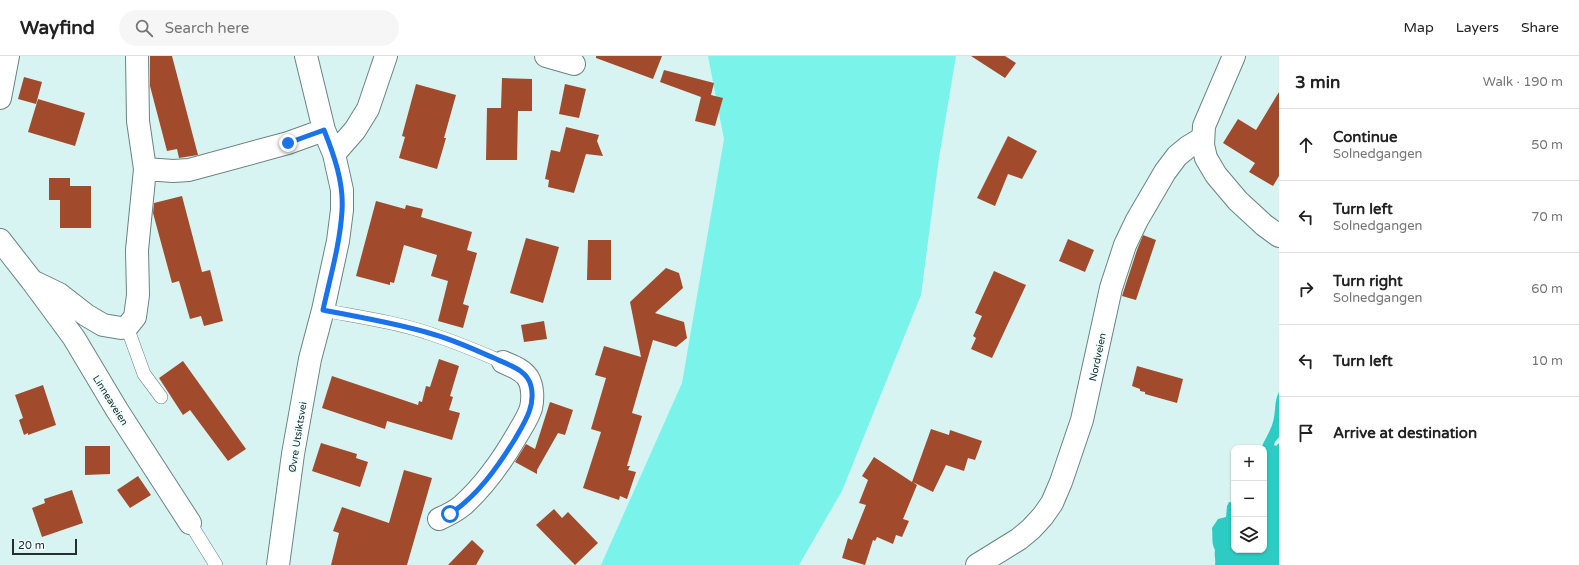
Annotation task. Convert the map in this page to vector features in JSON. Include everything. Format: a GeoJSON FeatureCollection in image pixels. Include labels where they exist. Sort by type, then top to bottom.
{"type":"FeatureCollection","features":[{"type":"Feature","properties":{"kind":"street"},"geometry":{"type":"LineString","coordinates":[[0,98],[8,56]]}},
{"type":"Feature","properties":{"kind":"street"},"geometry":{"type":"LineString","coordinates":[[32,281],[59,294],[86,315],[104,325],[121,328],[127,327],[135,317],[138,295],[137,250],[146,169],[138,121],[137,56]]}},
{"type":"Feature","properties":{"kind":"street","name":"Øvre Utsiktsvei"},"geometry":{"type":"LineString","coordinates":[[278,565],[293,454],[310,359],[323,310],[338,241],[342,210],[342,190],[334,154],[324,130],[306,56]]}},
{"type":"Feature","properties":{"kind":"street"},"geometry":{"type":"LineString","coordinates":[[334,154],[355,130],[368,109],[386,56]]}},
{"type":"Feature","properties":{"kind":"street"},"geometry":{"type":"LineString","coordinates":[[546,56],[574,64]]}},
{"type":"Feature","properties":{"kind":"street"},"geometry":{"type":"LineString","coordinates":[[1234,56],[1206,121],[1203,138],[1206,158],[1216,175],[1238,201],[1264,225],[1279,236]]}},
{"type":"Feature","properties":{"kind":"street"},"geometry":{"type":"LineString","coordinates":[[146,169],[173,171],[189,170],[280,146],[324,130]]}},
{"type":"Feature","properties":{"kind":"street","name":"Nordveien"},"geometry":{"type":"LineString","coordinates":[[977,565],[1019,539],[1043,516],[1052,503],[1061,482],[1082,420],[1111,288],[1125,245],[1137,220],[1165,172],[1177,156],[1203,138]]}},
{"type":"Feature","properties":{"kind":"street","name":"Linneaveien"},"geometry":{"type":"LineString","coordinates":[[0,240],[74,338],[117,410],[190,523]]}},
{"type":"Feature","properties":{"kind":"street"},"geometry":{"type":"LineString","coordinates":[[440,519],[462,506],[486,482],[526,421],[531,407],[531,386],[528,378],[521,370],[503,362]]}},
{"type":"Feature","properties":{"kind":"lane"},"geometry":{"type":"LineString","coordinates":[[323,310],[386,322],[430,333],[503,362]]}},
{"type":"Feature","properties":{"kind":"lane"},"geometry":{"type":"LineString","coordinates":[[127,327],[144,374],[161,397]]}},
{"type":"Feature","properties":{"kind":"lane","name":"Linneaveien"},"geometry":{"type":"LineString","coordinates":[[190,523],[216,565]]}},
{"type":"Feature","properties":{"kind":"shaded area"},"geometry":{"type":"Polygon","coordinates":[[[708,56],[956,56],[939,158],[921,295],[842,491],[799,565],[601,565],[682,383],[724,139],[708,56]]]}},
{"type":"Feature","properties":{"kind":"shaded area"},"geometry":{"type":"Polygon","coordinates":[[[1279,392],[1279,437],[1274,445],[1276,446],[1279,443],[1279,565],[1215,565],[1215,550],[1212,528],[1218,519],[1226,517],[1229,502],[1231,502],[1231,553],[1267,553],[1267,445],[1262,445],[1273,422],[1276,399],[1279,392]]]}},
{"type":"Feature","properties":{"kind":"building"},"geometry":{"type":"Polygon","coordinates":[[[150,56],[172,56],[198,155],[179,158],[177,149],[167,151],[150,86],[150,56]]]}},
{"type":"Feature","properties":{"kind":"building"},"geometry":{"type":"Polygon","coordinates":[[[596,56],[662,56],[653,79],[596,58],[596,56]]]}},
{"type":"Feature","properties":{"kind":"building"},"geometry":{"type":"Polygon","coordinates":[[[971,56],[1005,56],[1016,63],[1005,78],[971,56]]]}},
{"type":"Feature","properties":{"kind":"building"},"geometry":{"type":"Polygon","coordinates":[[[664,70],[714,83],[711,95],[723,98],[715,126],[695,121],[701,97],[660,82],[664,70]]]}},
{"type":"Feature","properties":{"kind":"building"},"geometry":{"type":"Polygon","coordinates":[[[24,77],[42,82],[36,104],[18,99],[24,77]]]}},
{"type":"Feature","properties":{"kind":"building"},"geometry":{"type":"Polygon","coordinates":[[[502,78],[532,79],[532,111],[518,111],[517,160],[486,160],[487,108],[501,108],[502,78]]]}},
{"type":"Feature","properties":{"kind":"building"},"geometry":{"type":"Polygon","coordinates":[[[416,84],[456,95],[437,169],[399,158],[405,137],[402,136],[416,84]]]}},
{"type":"Feature","properties":{"kind":"building"},"geometry":{"type":"Polygon","coordinates":[[[565,84],[586,89],[579,118],[559,114],[565,84]]]}},
{"type":"Feature","properties":{"kind":"building"},"geometry":{"type":"Polygon","coordinates":[[[1279,92],[1279,176],[1273,186],[1249,172],[1255,163],[1223,143],[1238,119],[1256,130],[1279,92]]]}},
{"type":"Feature","properties":{"kind":"building"},"geometry":{"type":"Polygon","coordinates":[[[38,99],[85,113],[75,146],[28,132],[38,99]]]}},
{"type":"Feature","properties":{"kind":"building"},"geometry":{"type":"Polygon","coordinates":[[[566,127],[599,135],[597,141],[603,156],[586,154],[574,193],[548,187],[549,180],[545,179],[551,150],[560,152],[566,127]]]}},
{"type":"Feature","properties":{"kind":"building"},"geometry":{"type":"Polygon","coordinates":[[[1008,136],[1037,151],[1022,179],[1008,174],[995,206],[977,198],[1008,136]]]}},
{"type":"Feature","properties":{"kind":"building"},"geometry":{"type":"Polygon","coordinates":[[[49,178],[70,178],[70,186],[91,186],[91,228],[60,228],[60,200],[49,200],[49,178]]]}},
{"type":"Feature","properties":{"kind":"building"},"geometry":{"type":"Polygon","coordinates":[[[182,196],[202,272],[210,270],[223,321],[204,326],[201,316],[190,319],[179,281],[172,283],[153,213],[154,203],[182,196]]]}},
{"type":"Feature","properties":{"kind":"building"},"geometry":{"type":"Polygon","coordinates":[[[376,201],[405,209],[406,205],[423,209],[421,217],[472,232],[467,250],[477,253],[463,304],[469,306],[463,328],[438,321],[448,281],[431,276],[437,255],[404,245],[394,283],[390,282],[390,285],[356,276],[376,201]]]}},
{"type":"Feature","properties":{"kind":"building"},"geometry":{"type":"Polygon","coordinates":[[[1143,235],[1156,240],[1136,300],[1122,296],[1143,235]]]}},
{"type":"Feature","properties":{"kind":"building"},"geometry":{"type":"Polygon","coordinates":[[[526,238],[559,247],[543,303],[510,293],[526,238]]]}},
{"type":"Feature","properties":{"kind":"building"},"geometry":{"type":"Polygon","coordinates":[[[1068,239],[1094,250],[1085,272],[1059,261],[1068,239]]]}},
{"type":"Feature","properties":{"kind":"building"},"geometry":{"type":"Polygon","coordinates":[[[588,240],[611,240],[611,280],[587,280],[588,240]]]}},
{"type":"Feature","properties":{"kind":"building"},"geometry":{"type":"Polygon","coordinates":[[[666,268],[679,273],[683,288],[655,313],[684,322],[687,338],[676,347],[653,340],[632,413],[642,416],[627,466],[630,466],[628,470],[636,472],[627,499],[620,496],[619,500],[583,488],[601,432],[591,429],[606,378],[595,375],[604,346],[641,357],[630,302],[666,268]]]}},
{"type":"Feature","properties":{"kind":"building"},"geometry":{"type":"Polygon","coordinates":[[[994,271],[1026,285],[992,358],[971,349],[976,338],[973,336],[982,316],[975,313],[994,271]]]}},
{"type":"Feature","properties":{"kind":"building"},"geometry":{"type":"Polygon","coordinates":[[[544,321],[547,339],[524,342],[521,325],[544,321]]]}},
{"type":"Feature","properties":{"kind":"building"},"geometry":{"type":"Polygon","coordinates":[[[439,359],[459,366],[450,396],[453,397],[449,410],[460,413],[452,440],[387,421],[385,429],[322,408],[332,376],[418,405],[419,401],[422,402],[426,386],[430,387],[439,359]]]}},
{"type":"Feature","properties":{"kind":"building"},"geometry":{"type":"Polygon","coordinates":[[[183,361],[246,449],[228,461],[190,410],[183,415],[159,378],[183,361]]]}},
{"type":"Feature","properties":{"kind":"building"},"geometry":{"type":"Polygon","coordinates":[[[1137,366],[1183,379],[1177,403],[1145,394],[1145,392],[1132,386],[1137,366]]]}},
{"type":"Feature","properties":{"kind":"building"},"geometry":{"type":"Polygon","coordinates":[[[43,385],[56,425],[24,435],[19,420],[23,418],[15,395],[43,385]]]}},
{"type":"Feature","properties":{"kind":"building"},"geometry":{"type":"Polygon","coordinates":[[[550,402],[573,410],[565,435],[558,433],[537,470],[537,474],[515,462],[526,444],[535,449],[550,402]]]}},
{"type":"Feature","properties":{"kind":"building"},"geometry":{"type":"Polygon","coordinates":[[[931,429],[949,435],[950,430],[982,441],[975,460],[968,458],[964,471],[946,465],[933,492],[913,482],[917,485],[903,519],[909,521],[902,537],[896,535],[893,544],[877,537],[875,541],[873,540],[865,565],[842,558],[848,538],[852,540],[866,505],[859,503],[868,480],[862,476],[874,457],[912,482],[931,429]]]}},
{"type":"Feature","properties":{"kind":"building"},"geometry":{"type":"Polygon","coordinates":[[[321,443],[357,454],[356,458],[368,462],[360,487],[312,471],[321,443]]]}},
{"type":"Feature","properties":{"kind":"building"},"geometry":{"type":"Polygon","coordinates":[[[85,446],[110,446],[110,474],[85,475],[85,446]]]}},
{"type":"Feature","properties":{"kind":"building"},"geometry":{"type":"Polygon","coordinates":[[[404,470],[432,478],[407,565],[331,565],[339,533],[333,531],[342,507],[389,523],[404,470]]]}},
{"type":"Feature","properties":{"kind":"building"},"geometry":{"type":"Polygon","coordinates":[[[138,476],[151,495],[130,508],[117,490],[138,476]]]}},
{"type":"Feature","properties":{"kind":"building"},"geometry":{"type":"Polygon","coordinates":[[[72,490],[83,523],[42,537],[32,508],[45,503],[44,499],[72,490]]]}},
{"type":"Feature","properties":{"kind":"building"},"geometry":{"type":"Polygon","coordinates":[[[554,509],[562,518],[568,512],[598,543],[575,565],[536,525],[554,509]]]}},
{"type":"Feature","properties":{"kind":"building"},"geometry":{"type":"Polygon","coordinates":[[[472,540],[484,551],[476,565],[448,565],[472,540]]]}},
{"type":"Feature","properties":{"kind":"route"},"geometry":{"type":"LineString","coordinates":[[288,143],[324,130],[334,154],[342,190],[342,210],[338,241],[323,310],[386,322],[430,333],[473,349],[521,370],[528,378],[532,395],[531,407],[526,421],[486,482],[462,506],[450,514]]}}]}
